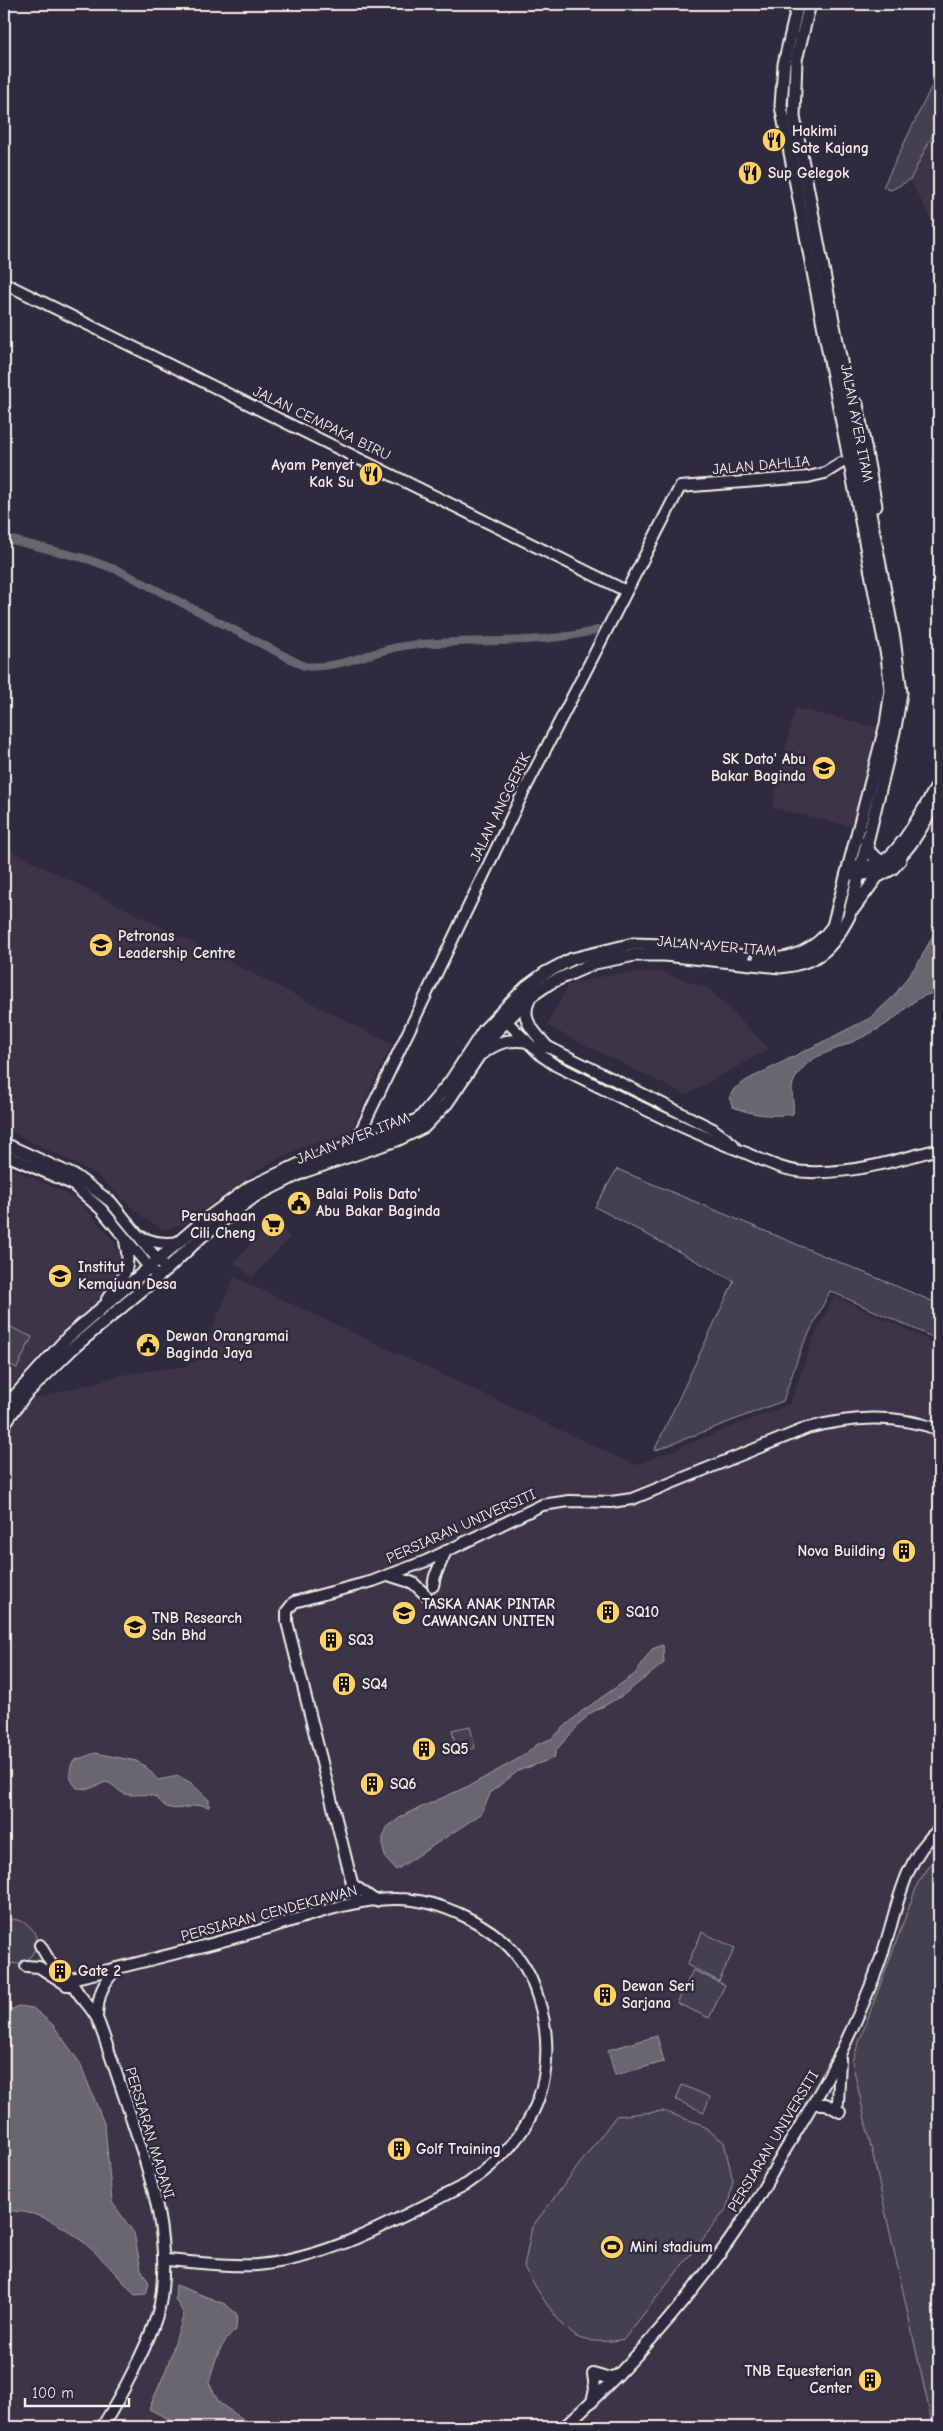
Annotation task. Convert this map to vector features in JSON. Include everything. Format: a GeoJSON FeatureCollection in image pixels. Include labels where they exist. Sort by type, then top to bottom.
{"type":"FeatureCollection","features":[{"type":"Feature","properties":{"kind":"main road","name":"JALAN AYER ITAM"},"geometry":{"type":"LineString","coordinates":[[798,4],[784,64],[781,106],[881,628],[891,690],[890,705],[861,844]]}},
{"type":"Feature","properties":{"kind":"main road","name":"JALAN AYER ITAM"},"geometry":{"type":"LineString","coordinates":[[810,4],[796,60],[793,98],[794,117],[838,348],[849,370],[866,448],[883,549],[881,569],[894,638],[901,693],[895,728],[861,844]]}},
{"type":"Feature","properties":{"kind":"main road"},"geometry":{"type":"LineString","coordinates":[[831,367],[841,463],[857,537],[881,628]]}},
{"type":"Feature","properties":{"kind":"main road"},"geometry":{"type":"LineString","coordinates":[[854,870],[861,844],[882,862]]}},
{"type":"Feature","properties":{"kind":"main road"},"geometry":{"type":"LineString","coordinates":[[848,916],[866,889],[877,877],[892,869],[900,860]]}},
{"type":"Feature","properties":{"kind":"main road","name":"JALAN AYER ITAM"},"geometry":{"type":"LineString","coordinates":[[4,1424],[25,1395],[158,1269],[179,1242],[202,1222],[250,1187],[306,1161],[394,1132],[420,1118],[450,1082],[484,1030],[505,1017],[531,996],[562,976],[595,963],[635,955],[664,955],[780,967],[796,966],[818,957],[832,944],[848,916],[854,870]]}},
{"type":"Feature","properties":{"kind":"main road","name":"JALAN AYER ITAM"},"geometry":{"type":"LineString","coordinates":[[4,1408],[68,1337],[97,1312],[255,1196],[303,1172],[416,1133],[447,1103],[505,1017],[512,1000],[545,973],[572,959],[633,944],[664,945],[768,959],[801,953],[813,948],[833,926],[854,870]]}},
{"type":"Feature","properties":{"kind":"main road"},"geometry":{"type":"LineString","coordinates":[[531,996],[525,1008],[525,1017],[547,1047]]}},
{"type":"Feature","properties":{"kind":"main road"},"geometry":{"type":"LineString","coordinates":[[477,1057],[494,1044],[514,1040],[526,1041]]}},
{"type":"Feature","properties":{"kind":"street","name":"JALAN CEMPAKA BIRU"},"geometry":{"type":"LineString","coordinates":[[4,283],[626,591]]}},
{"type":"Feature","properties":{"kind":"street","name":"JALAN DAHLIA"},"geometry":{"type":"LineString","coordinates":[[680,486],[808,477],[825,473],[841,463]]}},
{"type":"Feature","properties":{"kind":"street","name":"JALAN ANGGERIK"},"geometry":{"type":"LineString","coordinates":[[354,1145],[522,795],[680,486]]}},
{"type":"Feature","properties":{"kind":"street"},"geometry":{"type":"LineString","coordinates":[[854,870],[882,862],[894,853],[939,782]]}},
{"type":"Feature","properties":{"kind":"street"},"geometry":{"type":"LineString","coordinates":[[854,870],[883,870],[900,860],[939,799]]}},
{"type":"Feature","properties":{"kind":"street"},"geometry":{"type":"LineString","coordinates":[[505,1017],[526,1041],[555,1065],[654,1114],[769,1164],[794,1171],[809,1172],[867,1168],[939,1149]]}},
{"type":"Feature","properties":{"kind":"street"},"geometry":{"type":"LineString","coordinates":[[505,1017],[530,1037],[547,1047],[713,1129],[744,1152]]}},
{"type":"Feature","properties":{"kind":"street"},"geometry":{"type":"LineString","coordinates":[[654,1114],[659,1103]]}},
{"type":"Feature","properties":{"kind":"street"},"geometry":{"type":"LineString","coordinates":[[4,1144],[76,1176],[112,1202],[138,1235],[158,1269]]}},
{"type":"Feature","properties":{"kind":"street"},"geometry":{"type":"LineString","coordinates":[[4,1154],[72,1184],[101,1209],[124,1237],[158,1269]]}},
{"type":"Feature","properties":{"kind":"street"},"geometry":{"type":"LineString","coordinates":[[138,1235],[153,1242],[164,1244],[179,1242]]}},
{"type":"Feature","properties":{"kind":"street"},"geometry":{"type":"LineString","coordinates":[[97,1312],[126,1275],[129,1255],[124,1237]]}},
{"type":"Feature","properties":{"kind":"street","name":"PERSIARAN UNIVERSITI"},"geometry":{"type":"LineString","coordinates":[[357,1903],[290,1634],[286,1612],[294,1602],[388,1575],[446,1551],[542,1505],[569,1501],[611,1502],[632,1499],[807,1428],[828,1422],[868,1418],[888,1419],[939,1430]]}},
{"type":"Feature","properties":{"kind":"street"},"geometry":{"type":"LineString","coordinates":[[388,1575],[430,1590],[446,1551]]}},
{"type":"Feature","properties":{"kind":"street","name":"PERSIARAN UNIVERSITI"},"geometry":{"type":"LineString","coordinates":[[564,2427],[618,2375],[676,2310],[742,2222],[813,2104],[842,2050],[882,1956],[897,1898],[909,1871],[924,1846],[939,1829]]}},
{"type":"Feature","properties":{"kind":"street"},"geometry":{"type":"LineString","coordinates":[[332,1910],[345,1898],[352,1884],[376,1901]]}},
{"type":"Feature","properties":{"kind":"street","name":"PERSIARAN CENDEKIAWAN"},"geometry":{"type":"LineString","coordinates":[[70,1983],[118,1968],[357,1903],[397,1899],[428,1903],[454,1911],[495,1935],[521,1961],[538,2003],[546,2034],[547,2047],[544,2081],[539,2097],[523,2131],[505,2154],[467,2184],[363,2236],[335,2247],[256,2265],[165,2260]]}},
{"type":"Feature","properties":{"kind":"street"},"geometry":{"type":"LineString","coordinates":[[40,1945],[52,1965],[70,1983],[97,2017]]}},
{"type":"Feature","properties":{"kind":"street"},"geometry":{"type":"LineString","coordinates":[[26,1966],[38,1968],[70,1983]]}},
{"type":"Feature","properties":{"kind":"street"},"geometry":{"type":"LineString","coordinates":[[97,2017],[101,1988],[107,1978],[118,1968]]}},
{"type":"Feature","properties":{"kind":"street","name":"PERSIARAN MADANI"},"geometry":{"type":"LineString","coordinates":[[97,2017],[153,2184],[161,2220],[165,2260],[159,2306],[151,2331],[102,2427]]}},
{"type":"Feature","properties":{"kind":"street"},"geometry":{"type":"LineString","coordinates":[[813,2104],[839,2107],[838,2076],[842,2050]]}},
{"type":"Feature","properties":{"kind":"street"},"geometry":{"type":"LineString","coordinates":[[592,2402],[595,2388],[593,2374],[607,2378],[618,2375]]}},
{"type":"Feature","properties":{"kind":"shaded area"},"geometry":{"type":"Polygon","coordinates":[[[939,71],[939,122],[910,180],[891,190],[883,187],[939,71]]]}},
{"type":"Feature","properties":{"kind":"shaded area"},"geometry":{"type":"Polygon","coordinates":[[[939,122],[939,224],[932,221],[910,180],[939,122]]]}},
{"type":"Feature","properties":{"kind":"shaded area","name":"SK Dato' Abu Bakar Baginda"},"geometry":{"type":"Polygon","coordinates":[[[795,708],[876,727],[854,827],[772,808],[795,708]]]}},
{"type":"Feature","properties":{"kind":"shaded area","name":"Petronas Leadership Centre"},"geometry":{"type":"Polygon","coordinates":[[[4,847],[392,1044],[349,1134],[305,1146],[261,1168],[186,1223],[163,1230],[142,1217],[96,1174],[4,1128],[4,847]]]}},
{"type":"Feature","properties":{"kind":"shaded area"},"geometry":{"type":"Polygon","coordinates":[[[939,924],[939,993],[921,997],[878,1029],[811,1060],[797,1075],[792,1086],[793,1114],[762,1115],[733,1107],[729,1098],[734,1089],[747,1080],[870,1018],[894,996],[920,960],[939,924]]]}},
{"type":"Feature","properties":{"kind":"shaded area"},"geometry":{"type":"Polygon","coordinates":[[[663,972],[709,989],[769,1049],[686,1095],[547,1026],[568,985],[612,974],[663,972]]]}},
{"type":"Feature","properties":{"kind":"shaded area","name":"Institut Kemajuan Desa"},"geometry":{"type":"Polygon","coordinates":[[[4,1165],[60,1190],[82,1204],[115,1243],[122,1266],[112,1287],[45,1349],[4,1394],[4,1165]]]}},
{"type":"Feature","properties":{"kind":"shaded area"},"geometry":{"type":"Polygon","coordinates":[[[617,1169],[939,1304],[939,1340],[830,1291],[801,1349],[783,1401],[654,1451],[734,1281],[595,1207],[617,1169]]]}},
{"type":"Feature","properties":{"kind":"shaded area"},"geometry":{"type":"Polygon","coordinates":[[[272,1220],[290,1237],[252,1278],[234,1262],[272,1220]]]}},
{"type":"Feature","properties":{"kind":"shaded area"},"geometry":{"type":"Polygon","coordinates":[[[234,1277],[635,1465],[790,1404],[812,1341],[834,1296],[939,1345],[939,1852],[918,1883],[852,2061],[933,2427],[4,2427],[4,1497],[6,1496],[4,1442],[27,1401],[126,1374],[187,1366],[200,1357],[234,1277]]]}},
{"type":"Feature","properties":{"kind":"shaded area"},"geometry":{"type":"Polygon","coordinates":[[[4,1324],[32,1337],[17,1368],[4,1362],[4,1324]]]}},
{"type":"Feature","properties":{"kind":"shaded area"},"geometry":{"type":"Polygon","coordinates":[[[663,1645],[664,1663],[622,1696],[589,1714],[556,1750],[554,1758],[518,1771],[491,1792],[481,1814],[396,1870],[386,1859],[383,1849],[383,1838],[387,1827],[404,1815],[471,1785],[518,1759],[538,1744],[551,1739],[581,1712],[635,1674],[652,1649],[663,1645]]]}},
{"type":"Feature","properties":{"kind":"shaded area"},"geometry":{"type":"Polygon","coordinates":[[[470,1726],[475,1748],[457,1752],[452,1730],[470,1726]]]}},
{"type":"Feature","properties":{"kind":"shaded area"},"geometry":{"type":"Polygon","coordinates":[[[95,1753],[136,1761],[145,1766],[158,1780],[179,1776],[191,1783],[209,1800],[209,1807],[198,1805],[178,1809],[172,1808],[165,1806],[152,1796],[125,1794],[106,1782],[89,1789],[77,1788],[72,1782],[70,1775],[73,1761],[95,1753]]]}},
{"type":"Feature","properties":{"kind":"shaded area"},"geometry":{"type":"Polygon","coordinates":[[[939,1852],[939,2427],[933,2427],[852,2061],[918,1883],[939,1852]]]}},
{"type":"Feature","properties":{"kind":"shaded area"},"geometry":{"type":"Polygon","coordinates":[[[4,1920],[19,1920],[27,1924],[36,1936],[34,1951],[21,1964],[4,1963],[4,1920]]]}},
{"type":"Feature","properties":{"kind":"shaded area"},"geometry":{"type":"Polygon","coordinates":[[[702,1932],[735,1948],[719,1981],[687,1965],[702,1932]]]}},
{"type":"Feature","properties":{"kind":"shaded area"},"geometry":{"type":"Polygon","coordinates":[[[693,1970],[725,1985],[709,2018],[677,2003],[693,1970]]]}},
{"type":"Feature","properties":{"kind":"shaded area"},"geometry":{"type":"Polygon","coordinates":[[[19,2006],[33,2008],[53,2025],[80,2063],[105,2126],[112,2202],[134,2233],[141,2269],[149,2283],[146,2294],[135,2295],[93,2251],[61,2226],[24,2212],[4,2211],[4,2016],[6,2012],[19,2006]]]}},
{"type":"Feature","properties":{"kind":"shaded area"},"geometry":{"type":"Polygon","coordinates":[[[657,2036],[664,2062],[615,2075],[608,2050],[657,2036]]]}},
{"type":"Feature","properties":{"kind":"shaded area"},"geometry":{"type":"Polygon","coordinates":[[[682,2085],[710,2097],[704,2112],[676,2100],[682,2085]]]}},
{"type":"Feature","properties":{"kind":"shaded area","name":"Mini stadium"},"geometry":{"type":"Polygon","coordinates":[[[663,2111],[700,2124],[724,2142],[733,2181],[727,2208],[624,2339],[613,2341],[585,2340],[575,2336],[560,2322],[524,2267],[532,2227],[616,2116],[663,2111]]]}},
{"type":"Feature","properties":{"kind":"shaded area"},"geometry":{"type":"Polygon","coordinates":[[[176,2285],[225,2304],[237,2314],[236,2330],[221,2347],[209,2383],[219,2403],[255,2427],[184,2427],[149,2409],[166,2370],[184,2314],[175,2299],[176,2285]]]}},
{"type":"Feature","properties":{"kind":"waterway"},"geometry":{"type":"LineString","coordinates":[[4,538],[87,559],[120,571],[304,666],[342,663],[391,648],[428,643],[553,638],[601,629]]}},
{"type":"Feature","properties":{"kind":"place","name":"Hakimi Sate Kajang"},"geometry":{"type":"Point","coordinates":[774,140]}},
{"type":"Feature","properties":{"kind":"place","name":"Sup Gelegok"},"geometry":{"type":"Point","coordinates":[750,173]}},
{"type":"Feature","properties":{"kind":"place","name":"Ayam Penyet Kak Su"},"geometry":{"type":"Point","coordinates":[371,474]}},
{"type":"Feature","properties":{"kind":"place","name":"SK Dato' Abu Bakar Baginda"},"geometry":{"type":"Point","coordinates":[824,768]}},
{"type":"Feature","properties":{"kind":"place","name":"Petronas Leadership Centre"},"geometry":{"type":"Point","coordinates":[101,945]}},
{"type":"Feature","properties":{"kind":"place","name":"Balai Polis Dato' Abu Bakar Baginda"},"geometry":{"type":"Point","coordinates":[299,1203]}},
{"type":"Feature","properties":{"kind":"place","name":"Perusahaan Cili Cheng"},"geometry":{"type":"Point","coordinates":[273,1225]}},
{"type":"Feature","properties":{"kind":"place","name":"Institut Kemajuan Desa"},"geometry":{"type":"Point","coordinates":[60,1276]}},
{"type":"Feature","properties":{"kind":"place","name":"Dewan Orangramai Baginda Jaya"},"geometry":{"type":"Point","coordinates":[148,1345]}},
{"type":"Feature","properties":{"kind":"place","name":"Nova Building"},"geometry":{"type":"Point","coordinates":[904,1551]}},
{"type":"Feature","properties":{"kind":"place","name":"SQ10"},"geometry":{"type":"Point","coordinates":[608,1612]}},
{"type":"Feature","properties":{"kind":"place","name":"TASKA ANAK PINTAR CAWANGAN UNITEN"},"geometry":{"type":"Point","coordinates":[404,1613]}},
{"type":"Feature","properties":{"kind":"place","name":"TNB Research Sdn Bhd"},"geometry":{"type":"Point","coordinates":[135,1627]}},
{"type":"Feature","properties":{"kind":"place","name":"SQ3"},"geometry":{"type":"Point","coordinates":[331,1640]}},
{"type":"Feature","properties":{"kind":"place","name":"SQ4"},"geometry":{"type":"Point","coordinates":[344,1684]}},
{"type":"Feature","properties":{"kind":"place","name":"SQ5"},"geometry":{"type":"Point","coordinates":[424,1749]}},
{"type":"Feature","properties":{"kind":"place","name":"SQ6"},"geometry":{"type":"Point","coordinates":[372,1784]}},
{"type":"Feature","properties":{"kind":"place","name":"Gate 2"},"geometry":{"type":"Point","coordinates":[60,1971]}},
{"type":"Feature","properties":{"kind":"place","name":"Dewan Seri Sarjana"},"geometry":{"type":"Point","coordinates":[605,1995]}},
{"type":"Feature","properties":{"kind":"place","name":"Golf Training"},"geometry":{"type":"Point","coordinates":[399,2149]}},
{"type":"Feature","properties":{"kind":"place","name":"Mini stadium"},"geometry":{"type":"Point","coordinates":[612,2247]}},
{"type":"Feature","properties":{"kind":"place","name":"TNB Equesterian Center"},"geometry":{"type":"Point","coordinates":[870,2380]}}]}
